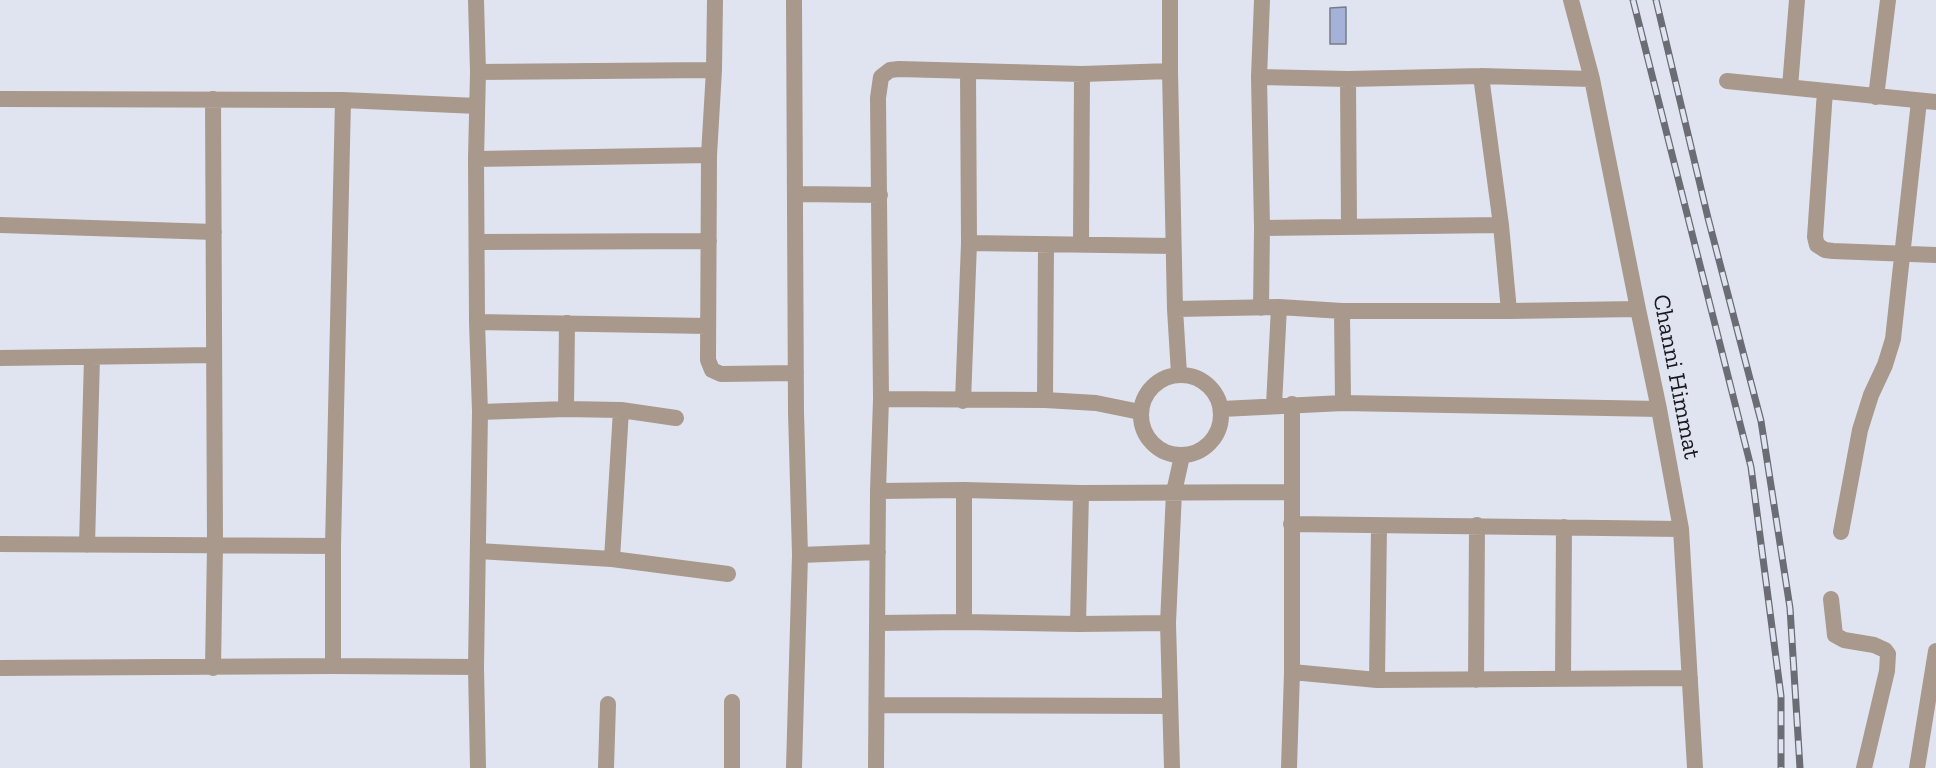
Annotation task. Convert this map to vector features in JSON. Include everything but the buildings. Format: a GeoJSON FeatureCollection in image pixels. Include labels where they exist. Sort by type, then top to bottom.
{"type":"FeatureCollection","features":[{"type":"Feature","properties":{"kind":"street"},"geometry":{"type":"LineString","coordinates":[[476,0],[477,322],[480,412],[476,667],[478,768]]}},
{"type":"Feature","properties":{"kind":"street"},"geometry":{"type":"LineString","coordinates":[[715,0],[709,155],[708,360],[712,370],[721,374],[796,373]]}},
{"type":"Feature","properties":{"kind":"street"},"geometry":{"type":"LineString","coordinates":[[794,0],[796,373],[800,555],[794,768]]}},
{"type":"Feature","properties":{"kind":"street"},"geometry":{"type":"LineString","coordinates":[[1170,0],[1173,246],[1179,374]]}},
{"type":"Feature","properties":{"kind":"street"},"geometry":{"type":"LineString","coordinates":[[1261,308],[1259,77],[1262,0]]}},
{"type":"Feature","properties":{"kind":"street","name":"Channi Himmat"},"geometry":{"type":"LineString","coordinates":[[1571,0],[1592,79],[1681,529],[1695,768]]}},
{"type":"Feature","properties":{"kind":"street"},"geometry":{"type":"LineString","coordinates":[[1790,87],[1797,0]]}},
{"type":"Feature","properties":{"kind":"street"},"geometry":{"type":"LineString","coordinates":[[1876,97],[1888,0]]}},
{"type":"Feature","properties":{"kind":"street"},"geometry":{"type":"LineString","coordinates":[[876,768],[881,399],[878,98],[881,77],[890,70],[899,69],[1082,74],[1170,71]]}},
{"type":"Feature","properties":{"kind":"street"},"geometry":{"type":"LineString","coordinates":[[478,72],[714,70]]}},
{"type":"Feature","properties":{"kind":"street"},"geometry":{"type":"LineString","coordinates":[[963,401],[969,243],[968,72]]}},
{"type":"Feature","properties":{"kind":"street"},"geometry":{"type":"LineString","coordinates":[[1081,243],[1082,74]]}},
{"type":"Feature","properties":{"kind":"street"},"geometry":{"type":"LineString","coordinates":[[1259,77],[1348,79],[1481,76],[1592,79]]}},
{"type":"Feature","properties":{"kind":"street"},"geometry":{"type":"LineString","coordinates":[[1481,76],[1501,225],[1509,311]]}},
{"type":"Feature","properties":{"kind":"street"},"geometry":{"type":"LineString","coordinates":[[1348,79],[1349,227]]}},
{"type":"Feature","properties":{"kind":"street"},"geometry":{"type":"LineString","coordinates":[[1727,81],[1928,102],[1902,254],[1890,351],[1866,408],[1860,430],[1841,532]]}},
{"type":"Feature","properties":{"kind":"street"},"geometry":{"type":"LineString","coordinates":[[1825,91],[1815,237],[1817,245],[1825,250],[1833,251],[1936,255]]}},
{"type":"Feature","properties":{"kind":"street"},"geometry":{"type":"LineString","coordinates":[[0,99],[344,100],[477,106]]}},
{"type":"Feature","properties":{"kind":"street"},"geometry":{"type":"LineString","coordinates":[[213,99],[215,546],[213,668]]}},
{"type":"Feature","properties":{"kind":"street"},"geometry":{"type":"LineString","coordinates":[[333,666],[333,546],[344,100]]}},
{"type":"Feature","properties":{"kind":"street"},"geometry":{"type":"LineString","coordinates":[[476,159],[709,155]]}},
{"type":"Feature","properties":{"kind":"street"},"geometry":{"type":"LineString","coordinates":[[796,194],[880,195]]}},
{"type":"Feature","properties":{"kind":"street"},"geometry":{"type":"LineString","coordinates":[[0,225],[214,232]]}},
{"type":"Feature","properties":{"kind":"street"},"geometry":{"type":"LineString","coordinates":[[1262,228],[1501,225]]}},
{"type":"Feature","properties":{"kind":"street"},"geometry":{"type":"LineString","coordinates":[[477,242],[709,241]]}},
{"type":"Feature","properties":{"kind":"street"},"geometry":{"type":"LineString","coordinates":[[969,243],[1173,246]]}},
{"type":"Feature","properties":{"kind":"street"},"geometry":{"type":"LineString","coordinates":[[1045,400],[1046,244]]}},
{"type":"Feature","properties":{"kind":"street"},"geometry":{"type":"LineString","coordinates":[[1175,309],[1279,308],[1342,311],[1638,309]]}},
{"type":"Feature","properties":{"kind":"street"},"geometry":{"type":"LineString","coordinates":[[1274,405],[1279,308]]}},
{"type":"Feature","properties":{"kind":"street"},"geometry":{"type":"LineString","coordinates":[[1342,311],[1343,403]]}},
{"type":"Feature","properties":{"kind":"street"},"geometry":{"type":"LineString","coordinates":[[477,322],[708,326]]}},
{"type":"Feature","properties":{"kind":"street"},"geometry":{"type":"LineString","coordinates":[[566,409],[567,323]]}},
{"type":"Feature","properties":{"kind":"street"},"geometry":{"type":"LineString","coordinates":[[0,358],[214,356]]}},
{"type":"Feature","properties":{"kind":"street"},"geometry":{"type":"LineString","coordinates":[[87,545],[92,357]]}},
{"type":"Feature","properties":{"kind":"street"},"geometry":{"type":"LineString","coordinates":[[1179,374],[1191,375],[1211,387],[1222,409],[1219,432],[1204,449],[1182,456],[1160,450],[1144,434],[1140,412],[1148,390],[1168,376],[1179,374]]}},
{"type":"Feature","properties":{"kind":"street"},"geometry":{"type":"LineString","coordinates":[[881,399],[1045,400],[1096,403],[1140,412]]}},
{"type":"Feature","properties":{"kind":"street"},"geometry":{"type":"LineString","coordinates":[[1222,409],[1343,403],[1659,409]]}},
{"type":"Feature","properties":{"kind":"street"},"geometry":{"type":"LineString","coordinates":[[1289,768],[1292,672],[1292,404]]}},
{"type":"Feature","properties":{"kind":"street"},"geometry":{"type":"LineString","coordinates":[[480,412],[621,410],[676,418]]}},
{"type":"Feature","properties":{"kind":"street"},"geometry":{"type":"LineString","coordinates":[[612,559],[621,410]]}},
{"type":"Feature","properties":{"kind":"street"},"geometry":{"type":"LineString","coordinates":[[1172,768],[1168,623],[1174,492],[1182,456]]}},
{"type":"Feature","properties":{"kind":"street"},"geometry":{"type":"LineString","coordinates":[[964,490],[964,621]]}},
{"type":"Feature","properties":{"kind":"street"},"geometry":{"type":"LineString","coordinates":[[878,491],[1292,492]]}},
{"type":"Feature","properties":{"kind":"street"},"geometry":{"type":"LineString","coordinates":[[1077,624],[1081,493]]}},
{"type":"Feature","properties":{"kind":"street"},"geometry":{"type":"LineString","coordinates":[[1291,524],[1681,529]]}},
{"type":"Feature","properties":{"kind":"street"},"geometry":{"type":"LineString","coordinates":[[1476,680],[1477,525]]}},
{"type":"Feature","properties":{"kind":"street"},"geometry":{"type":"LineString","coordinates":[[1377,680],[1379,526]]}},
{"type":"Feature","properties":{"kind":"street"},"geometry":{"type":"LineString","coordinates":[[1563,678],[1564,527]]}},
{"type":"Feature","properties":{"kind":"street"},"geometry":{"type":"LineString","coordinates":[[0,544],[333,546]]}},
{"type":"Feature","properties":{"kind":"street"},"geometry":{"type":"LineString","coordinates":[[478,551],[612,559],[728,574]]}},
{"type":"Feature","properties":{"kind":"street"},"geometry":{"type":"LineString","coordinates":[[800,555],[878,552]]}},
{"type":"Feature","properties":{"kind":"street"},"geometry":{"type":"LineString","coordinates":[[1831,599],[1835,635],[1844,640],[1874,645],[1888,654],[1887,671],[1864,768]]}},
{"type":"Feature","properties":{"kind":"street"},"geometry":{"type":"LineString","coordinates":[[877,623],[964,621],[1077,624],[1168,623]]}},
{"type":"Feature","properties":{"kind":"street"},"geometry":{"type":"LineString","coordinates":[[1917,768],[1936,651]]}},
{"type":"Feature","properties":{"kind":"street"},"geometry":{"type":"LineString","coordinates":[[0,668],[476,667]]}},
{"type":"Feature","properties":{"kind":"street"},"geometry":{"type":"LineString","coordinates":[[1292,672],[1377,680],[1690,678]]}},
{"type":"Feature","properties":{"kind":"street"},"geometry":{"type":"LineString","coordinates":[[732,702],[732,768]]}},
{"type":"Feature","properties":{"kind":"street"},"geometry":{"type":"LineString","coordinates":[[606,768],[608,704]]}},
{"type":"Feature","properties":{"kind":"street"},"geometry":{"type":"LineString","coordinates":[[877,705],[1170,706]]}},
{"type":"Feature","properties":{"kind":"railway"},"geometry":{"type":"LineString","coordinates":[[1633,0],[1751,467],[1781,696],[1781,768]]}},
{"type":"Feature","properties":{"kind":"railway"},"geometry":{"type":"LineString","coordinates":[[1656,0],[1708,218],[1761,421],[1790,608],[1800,768]]}}]}
